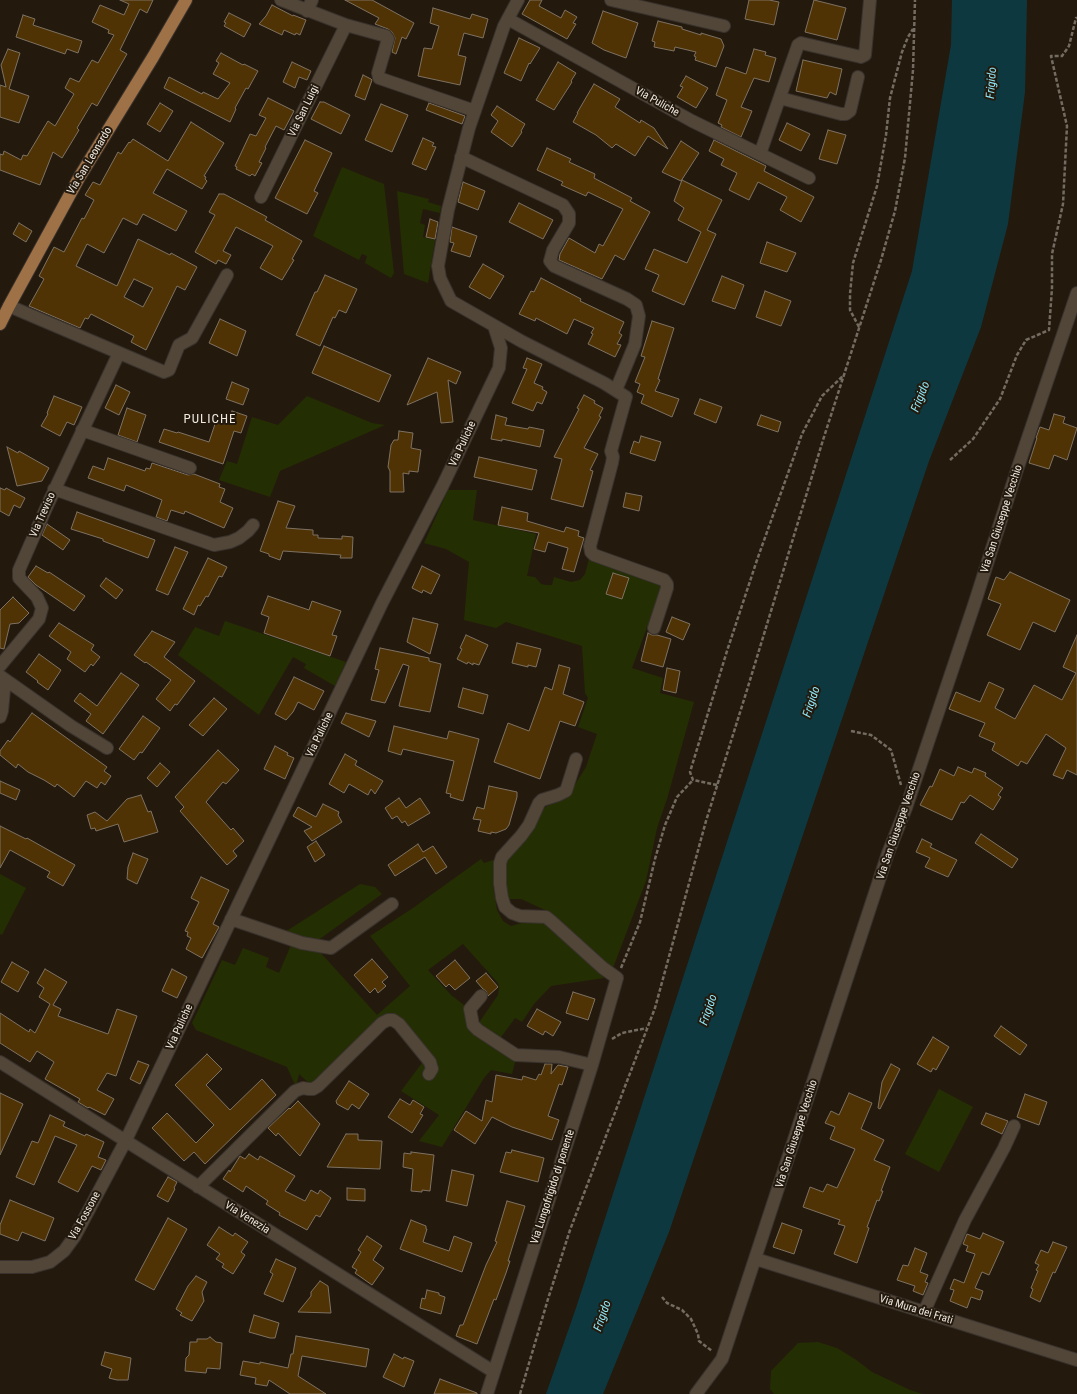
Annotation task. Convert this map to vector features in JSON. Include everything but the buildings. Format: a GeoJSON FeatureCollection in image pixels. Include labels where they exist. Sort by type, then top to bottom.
{"type":"FeatureCollection","features":[{"type":"Feature","properties":{"kind":"main road","name":"Via San Leonardo"},"geometry":{"type":"LineString","coordinates":[[0,323],[80,176],[153,58],[186,0]]}},
{"type":"Feature","properties":{"kind":"street"},"geometry":{"type":"LineString","coordinates":[[281,0],[309,5],[346,26],[386,36],[388,39],[378,73],[379,78],[475,111]]}},
{"type":"Feature","properties":{"kind":"street"},"geometry":{"type":"LineString","coordinates":[[518,0],[504,26],[468,128],[448,210],[438,266],[440,278],[451,301],[494,326],[616,390],[626,397],[612,451],[612,463],[590,546],[590,552],[594,555],[664,580],[667,584],[667,588],[654,628]]}},
{"type":"Feature","properties":{"kind":"street"},"geometry":{"type":"LineString","coordinates":[[611,0],[724,26]]}},
{"type":"Feature","properties":{"kind":"street"},"geometry":{"type":"LineString","coordinates":[[760,154],[798,45],[801,43],[861,57],[865,55],[870,0]]}},
{"type":"Feature","properties":{"kind":"street","name":"Via Puliche"},"geometry":{"type":"LineString","coordinates":[[508,19],[692,121],[809,178]]}},
{"type":"Feature","properties":{"kind":"street","name":"Via San Luigi"},"geometry":{"type":"LineString","coordinates":[[261,197],[346,26]]}},
{"type":"Feature","properties":{"kind":"street"},"geometry":{"type":"LineString","coordinates":[[780,98],[846,114],[850,111],[858,77]]}},
{"type":"Feature","properties":{"kind":"street"},"geometry":{"type":"LineString","coordinates":[[461,157],[563,205],[569,214],[569,223],[553,250],[550,261],[554,266],[628,299],[636,305],[640,316],[635,344],[616,390]]}},
{"type":"Feature","properties":{"kind":"street"},"geometry":{"type":"LineString","coordinates":[[9,306],[164,372],[169,370],[179,345],[192,338],[227,275]]}},
{"type":"Feature","properties":{"kind":"street","name":"Via San Giuseppe Vecchio"},"geometry":{"type":"LineString","coordinates":[[696,1394],[722,1359],[886,861],[906,808],[974,605],[1016,473],[1077,294]]}},
{"type":"Feature","properties":{"kind":"street","name":"Via Puliche"},"geometry":{"type":"LineString","coordinates":[[125,1142],[382,603],[442,487],[499,368],[501,348],[494,326]]}},
{"type":"Feature","properties":{"kind":"street","name":"Via Treviso"},"geometry":{"type":"LineString","coordinates":[[0,666],[39,619],[42,608],[37,597],[19,578],[19,570],[54,489],[119,353]]}},
{"type":"Feature","properties":{"kind":"street"},"geometry":{"type":"LineString","coordinates":[[82,430],[190,468]]}},
{"type":"Feature","properties":{"kind":"street"},"geometry":{"type":"LineString","coordinates":[[54,489],[214,545],[230,542],[239,538],[253,525]]}},
{"type":"Feature","properties":{"kind":"street"},"geometry":{"type":"LineString","coordinates":[[0,677],[4,690],[0,717]]}},
{"type":"Feature","properties":{"kind":"street"},"geometry":{"type":"LineString","coordinates":[[0,677],[71,726],[107,748]]}},
{"type":"Feature","properties":{"kind":"street"},"geometry":{"type":"LineString","coordinates":[[576,759],[566,791],[542,800],[539,803],[529,825],[502,857],[500,863],[502,898],[505,907],[512,913],[520,916],[546,917],[603,968],[617,978]]}},
{"type":"Feature","properties":{"kind":"street"},"geometry":{"type":"LineString","coordinates":[[231,919],[302,944],[331,948],[392,904]]}},
{"type":"Feature","properties":{"kind":"street","name":"Via Lungofrigido di ponente"},"geometry":{"type":"LineString","coordinates":[[487,1394],[593,1061],[617,978]]}},
{"type":"Feature","properties":{"kind":"street"},"geometry":{"type":"LineString","coordinates":[[481,996],[470,1009],[473,1025],[478,1030],[516,1055],[559,1057],[593,1061]]}},
{"type":"Feature","properties":{"kind":"street"},"geometry":{"type":"LineString","coordinates":[[198,1187],[295,1091],[303,1088],[308,1090],[314,1089],[318,1086],[382,1023],[388,1020],[393,1020],[399,1024],[430,1062],[432,1066],[429,1074]]}},
{"type":"Feature","properties":{"kind":"street","name":"Via Venezia"},"geometry":{"type":"LineString","coordinates":[[0,1062],[125,1142],[494,1372]]}},
{"type":"Feature","properties":{"kind":"street"},"geometry":{"type":"LineString","coordinates":[[924,1312],[965,1220],[1004,1148],[1014,1126]]}},
{"type":"Feature","properties":{"kind":"street","name":"Via Fossone"},"geometry":{"type":"LineString","coordinates":[[0,1267],[32,1267],[50,1262],[64,1251],[75,1236],[125,1142]]}},
{"type":"Feature","properties":{"kind":"street","name":"Via Mura dei Frati"},"geometry":{"type":"LineString","coordinates":[[756,1259],[1077,1360]]}},
{"type":"Feature","properties":{"kind":"path"},"geometry":{"type":"LineString","coordinates":[[520,1394],[570,1230],[655,1008],[717,785],[895,211],[905,158],[913,70],[915,0]]}},
{"type":"Feature","properties":{"kind":"path"},"geometry":{"type":"LineString","coordinates":[[950,460],[973,439],[1000,399],[1018,355],[1026,340],[1049,330],[1052,288],[1052,254],[1062,204],[1067,126],[1051,56],[1062,56],[1069,46],[1077,18]]}},
{"type":"Feature","properties":{"kind":"path"},"geometry":{"type":"LineString","coordinates":[[859,327],[850,310],[853,263],[877,186],[892,91],[902,52],[913,29]]}},
{"type":"Feature","properties":{"kind":"path"},"geometry":{"type":"LineString","coordinates":[[693,780],[690,772],[727,651],[757,560],[802,434],[822,396],[844,374]]}},
{"type":"Feature","properties":{"kind":"path"},"geometry":{"type":"LineString","coordinates":[[851,731],[871,735],[891,750],[901,786]]}},
{"type":"Feature","properties":{"kind":"path"},"geometry":{"type":"LineString","coordinates":[[693,780],[717,785]]}},
{"type":"Feature","properties":{"kind":"path"},"geometry":{"type":"LineString","coordinates":[[617,978],[640,922],[655,859],[666,825],[677,797],[693,780]]}},
{"type":"Feature","properties":{"kind":"path"},"geometry":{"type":"LineString","coordinates":[[593,1061],[608,1043],[622,1033],[648,1028]]}},
{"type":"Feature","properties":{"kind":"path"},"geometry":{"type":"LineString","coordinates":[[662,1297],[667,1303],[682,1310],[691,1319],[698,1334],[698,1341],[722,1359]]}},
{"type":"Feature","properties":{"kind":"green space"},"geometry":{"type":"Polygon","coordinates":[[[342,167],[384,184],[394,273],[391,278],[365,263],[367,256],[362,254],[359,260],[313,236],[342,167]]]}},
{"type":"Feature","properties":{"kind":"green space"},"geometry":{"type":"Polygon","coordinates":[[[397,191],[429,199],[428,202],[441,206],[440,213],[423,209],[420,223],[425,225],[423,237],[435,240],[428,283],[404,274],[397,191]]]}},
{"type":"Feature","properties":{"kind":"green space"},"geometry":{"type":"Polygon","coordinates":[[[307,396],[372,423],[385,425],[280,471],[270,497],[219,480],[227,461],[237,464],[252,417],[278,425],[307,396]]]}},
{"type":"Feature","properties":{"kind":"green space"},"geometry":{"type":"Polygon","coordinates":[[[448,490],[477,490],[473,520],[536,534],[527,576],[535,577],[541,584],[552,585],[554,577],[571,582],[580,580],[585,574],[590,555],[660,581],[662,587],[632,668],[663,678],[660,693],[694,702],[667,799],[657,828],[646,881],[613,968],[545,910],[521,899],[509,899],[503,885],[503,864],[537,815],[547,806],[569,794],[586,767],[597,734],[578,727],[588,698],[585,693],[582,646],[506,622],[496,628],[464,620],[469,562],[446,549],[424,543],[448,490]]]}},
{"type":"Feature","properties":{"kind":"green space"},"geometry":{"type":"Polygon","coordinates":[[[225,621],[346,662],[335,686],[304,668],[306,664],[293,657],[259,715],[178,655],[195,627],[219,636],[225,621]]]}},
{"type":"Feature","properties":{"kind":"green space"},"geometry":{"type":"Polygon","coordinates":[[[481,859],[484,863],[493,860],[495,867],[493,885],[497,910],[503,921],[511,926],[539,918],[586,957],[604,978],[551,986],[534,1004],[522,1022],[515,1018],[499,1040],[478,1024],[498,995],[498,983],[463,944],[428,970],[451,995],[464,1005],[466,1015],[516,1058],[512,1074],[491,1070],[484,1078],[442,1147],[419,1141],[439,1115],[401,1091],[428,1055],[383,1016],[374,1022],[311,1085],[299,1074],[296,1087],[287,1067],[196,1030],[192,1023],[222,960],[235,965],[243,948],[269,958],[266,967],[279,973],[291,945],[319,951],[377,1015],[410,986],[370,936],[413,908],[481,859]]]}},
{"type":"Feature","properties":{"kind":"green space"},"geometry":{"type":"Polygon","coordinates":[[[0,874],[26,888],[2,935],[0,934],[0,874]]]}},
{"type":"Feature","properties":{"kind":"green space"},"geometry":{"type":"Polygon","coordinates":[[[360,884],[375,887],[382,894],[317,941],[285,932],[360,884]]]}},
{"type":"Feature","properties":{"kind":"green space"},"geometry":{"type":"Polygon","coordinates":[[[939,1089],[973,1107],[939,1172],[905,1154],[939,1089]]]}},
{"type":"Feature","properties":{"kind":"green space"},"geometry":{"type":"Polygon","coordinates":[[[818,1342],[837,1348],[872,1372],[910,1390],[923,1394],[774,1394],[770,1389],[771,1371],[798,1343],[818,1342]]]}},
{"type":"Feature","properties":{"kind":"water","name":"Frigido"},"geometry":{"type":"Polygon","coordinates":[[[952,0],[1027,0],[1025,92],[1008,224],[981,327],[929,461],[669,1232],[603,1394],[546,1394],[576,1308],[912,271],[951,45],[952,0]]]}},
{"type":"Feature","properties":{"kind":"district","name":"PULICHE"},"geometry":{"type":"Point","coordinates":[210,420]}}]}
